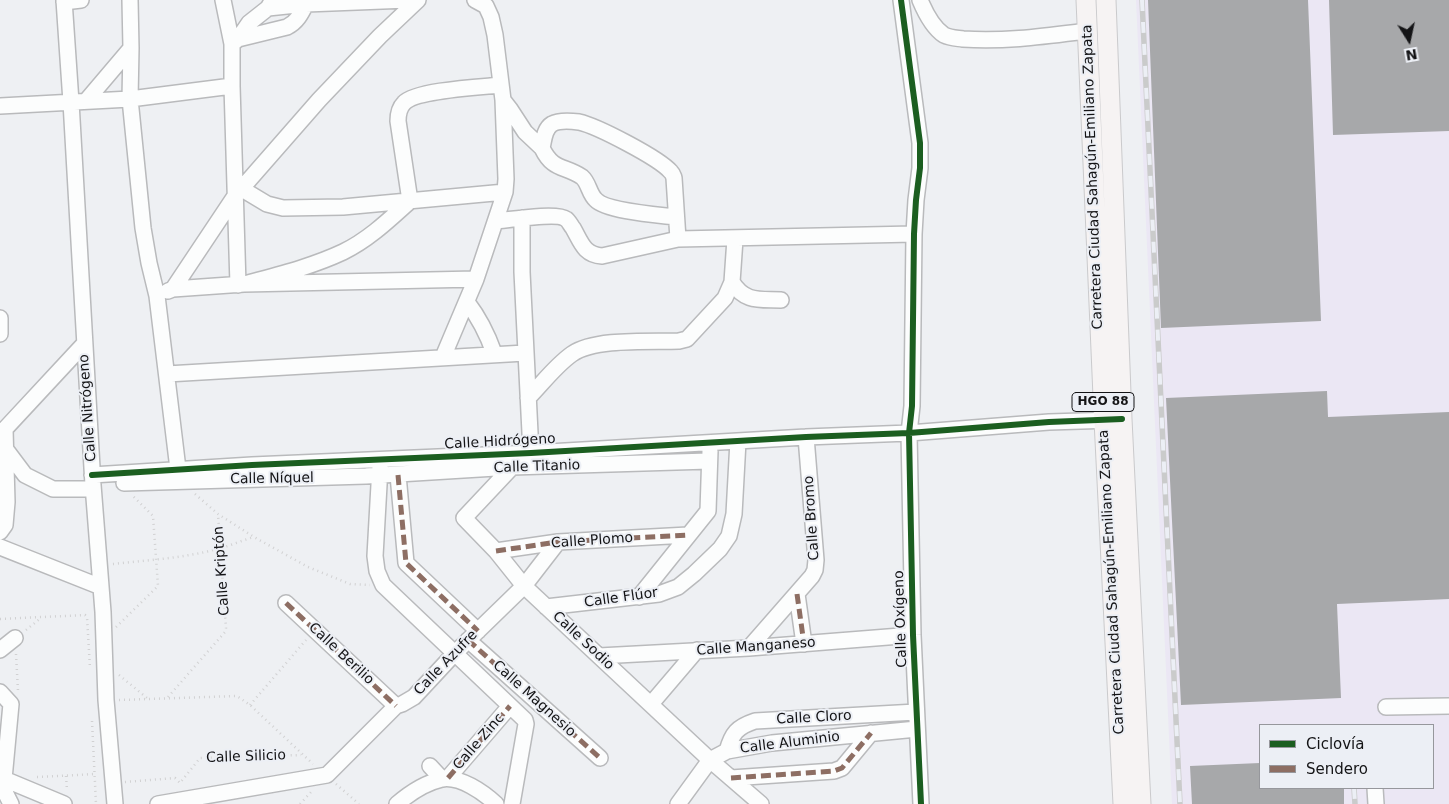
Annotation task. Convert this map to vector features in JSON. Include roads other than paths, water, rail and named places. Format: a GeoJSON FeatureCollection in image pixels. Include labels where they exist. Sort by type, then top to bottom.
{"type":"FeatureCollection","features":[{"type":"Feature","properties":{"kind":"main road","name":"Carretera Ciudad Sahagún-Emiliano Zapata"},"geometry":{"type":"LineString","coordinates":[[1086,0],[1123,804]]}},
{"type":"Feature","properties":{"kind":"main road","name":"Carretera Ciudad Sahagún-Emiliano Zapata"},"geometry":{"type":"LineString","coordinates":[[1106,0],[1122,419],[1141,804]]}},
{"type":"Feature","properties":{"kind":"street"},"geometry":{"type":"LineString","coordinates":[[64,1],[81,0]]}},
{"type":"Feature","properties":{"kind":"street"},"geometry":{"type":"LineString","coordinates":[[130,0],[130,99],[143,228],[157,296],[178,475]]}},
{"type":"Feature","properties":{"kind":"street"},"geometry":{"type":"LineString","coordinates":[[223,0],[235,42],[232,86],[241,285]]}},
{"type":"Feature","properties":{"kind":"street"},"geometry":{"type":"LineString","coordinates":[[235,42],[249,23],[270,4],[408,0]]}},
{"type":"Feature","properties":{"kind":"street"},"geometry":{"type":"LineString","coordinates":[[173,289],[238,193],[333,86],[380,36],[418,0]]}},
{"type":"Feature","properties":{"kind":"street"},"geometry":{"type":"LineString","coordinates":[[443,357],[476,279],[505,192],[503,100],[495,35],[492,17],[486,6],[475,0]]}},
{"type":"Feature","properties":{"kind":"street","name":"Calle Oxígeno"},"geometry":{"type":"LineString","coordinates":[[901,0],[920,143],[920,168],[914,234],[912,396],[909,433],[916,712],[921,804]]}},
{"type":"Feature","properties":{"kind":"street"},"geometry":{"type":"LineString","coordinates":[[920,0],[936,27],[950,38],[972,40],[1014,39],[1087,31]]}},
{"type":"Feature","properties":{"kind":"street","name":"Calle Nitrógeno"},"geometry":{"type":"LineString","coordinates":[[64,1],[79,101],[84,344],[101,587],[106,700],[115,804]]}},
{"type":"Feature","properties":{"kind":"street"},"geometry":{"type":"LineString","coordinates":[[235,42],[294,24],[306,4]]}},
{"type":"Feature","properties":{"kind":"street"},"geometry":{"type":"LineString","coordinates":[[79,101],[131,48]]}},
{"type":"Feature","properties":{"kind":"street"},"geometry":{"type":"LineString","coordinates":[[410,201],[398,121],[398,115],[405,101],[428,94],[501,85]]}},
{"type":"Feature","properties":{"kind":"street"},"geometry":{"type":"LineString","coordinates":[[0,106],[130,99],[232,86]]}},
{"type":"Feature","properties":{"kind":"street"},"geometry":{"type":"LineString","coordinates":[[503,100],[525,132],[542,148],[554,165],[585,180],[595,200],[601,204],[634,212],[676,217]]}},
{"type":"Feature","properties":{"kind":"street"},"geometry":{"type":"LineString","coordinates":[[542,148],[545,134],[554,123],[564,121],[579,122],[597,128],[650,156],[670,170],[674,178],[678,239]]}},
{"type":"Feature","properties":{"kind":"street"},"geometry":{"type":"LineString","coordinates":[[238,193],[283,208],[343,207],[505,192]]}},
{"type":"Feature","properties":{"kind":"street"},"geometry":{"type":"LineString","coordinates":[[241,285],[301,269],[344,252],[381,228],[410,201]]}},
{"type":"Feature","properties":{"kind":"street"},"geometry":{"type":"LineString","coordinates":[[496,222],[522,218],[559,217],[566,219],[587,252],[593,256],[602,256],[678,239],[914,234]]}},
{"type":"Feature","properties":{"kind":"street"},"geometry":{"type":"LineString","coordinates":[[522,218],[525,353],[531,453]]}},
{"type":"Feature","properties":{"kind":"street"},"geometry":{"type":"LineString","coordinates":[[528,398],[562,362],[572,354],[589,346],[616,343],[679,342],[687,338],[725,298],[732,282],[735,239]]}},
{"type":"Feature","properties":{"kind":"street"},"geometry":{"type":"LineString","coordinates":[[157,296],[173,289],[241,285],[476,279]]}},
{"type":"Feature","properties":{"kind":"street"},"geometry":{"type":"LineString","coordinates":[[732,282],[740,294],[746,297],[782,300]]}},
{"type":"Feature","properties":{"kind":"street"},"geometry":{"type":"LineString","coordinates":[[467,302],[477,314],[494,354]]}},
{"type":"Feature","properties":{"kind":"street"},"geometry":{"type":"LineString","coordinates":[[0,318],[0,334]]}},
{"type":"Feature","properties":{"kind":"street"},"geometry":{"type":"LineString","coordinates":[[0,532],[5,525],[3,444],[5,429],[84,344]]}},
{"type":"Feature","properties":{"kind":"street"},"geometry":{"type":"LineString","coordinates":[[167,374],[525,353]]}},
{"type":"Feature","properties":{"kind":"street","name":"Calle Hidrógeno"},"geometry":{"type":"LineString","coordinates":[[93,483],[381,460],[909,433],[1049,422],[1122,419]]}},
{"type":"Feature","properties":{"kind":"street","name":"Calle Bromo"},"geometry":{"type":"LineString","coordinates":[[749,648],[797,594],[815,570],[816,560],[806,437]]}},
{"type":"Feature","properties":{"kind":"street","name":"Calle Flúor"},"geometry":{"type":"LineString","coordinates":[[546,607],[659,594],[678,587],[694,574],[720,549],[729,536],[734,514],[738,441]]}},
{"type":"Feature","properties":{"kind":"street"},"geometry":{"type":"LineString","coordinates":[[639,597],[708,511],[711,442]]}},
{"type":"Feature","properties":{"kind":"street"},"geometry":{"type":"LineString","coordinates":[[3,444],[25,475],[53,489],[93,483]]}},
{"type":"Feature","properties":{"kind":"street"},"geometry":{"type":"LineString","coordinates":[[381,460],[372,476],[377,571],[383,585],[524,720],[526,724],[512,804]]}},
{"type":"Feature","properties":{"kind":"street","name":"Calle Titanio"},"geometry":{"type":"LineString","coordinates":[[372,476],[512,467],[709,461]]}},
{"type":"Feature","properties":{"kind":"street","name":"Calle Sodio"},"geometry":{"type":"LineString","coordinates":[[512,467],[464,518],[496,551],[524,586],[710,760],[761,804]]}},
{"type":"Feature","properties":{"kind":"street","name":"Calle Níquel"},"geometry":{"type":"LineString","coordinates":[[93,483],[120,483],[178,475],[372,476]]}},
{"type":"Feature","properties":{"kind":"street","name":"Calle Magnesio"},"geometry":{"type":"LineString","coordinates":[[398,475],[406,563],[473,635],[600,758]]}},
{"type":"Feature","properties":{"kind":"street","name":"Calle Plomo"},"geometry":{"type":"LineString","coordinates":[[496,551],[558,542],[688,535]]}},
{"type":"Feature","properties":{"kind":"street","name":"Calle Azufre"},"geometry":{"type":"LineString","coordinates":[[158,804],[327,775],[396,706],[414,697],[454,654],[524,586],[558,542]]}},
{"type":"Feature","properties":{"kind":"street"},"geometry":{"type":"LineString","coordinates":[[0,547],[101,587]]}},
{"type":"Feature","properties":{"kind":"street"},"geometry":{"type":"LineString","coordinates":[[797,594],[804,644]]}},
{"type":"Feature","properties":{"kind":"street","name":"Calle Berilio"},"geometry":{"type":"LineString","coordinates":[[286,603],[396,706]]}},
{"type":"Feature","properties":{"kind":"street","name":"Calle Manganeso"},"geometry":{"type":"LineString","coordinates":[[599,656],[749,648],[914,635]]}},
{"type":"Feature","properties":{"kind":"street"},"geometry":{"type":"LineString","coordinates":[[0,650],[15,638]]}},
{"type":"Feature","properties":{"kind":"street"},"geometry":{"type":"LineString","coordinates":[[651,704],[697,650]]}},
{"type":"Feature","properties":{"kind":"street"},"geometry":{"type":"LineString","coordinates":[[0,692],[11,704],[5,792],[64,804]]}},
{"type":"Feature","properties":{"kind":"street","name":"Calle Zinc"},"geometry":{"type":"LineString","coordinates":[[398,804],[416,789],[445,778],[510,706]]}},
{"type":"Feature","properties":{"kind":"street"},"geometry":{"type":"LineString","coordinates":[[1386,707],[1449,706]]}},
{"type":"Feature","properties":{"kind":"street","name":"Calle Cloro"},"geometry":{"type":"LineString","coordinates":[[727,751],[730,739],[735,732],[744,725],[755,721],[916,712]]}},
{"type":"Feature","properties":{"kind":"street","name":"Calle Aluminio"},"geometry":{"type":"LineString","coordinates":[[710,760],[727,751],[772,743],[917,729]]}},
{"type":"Feature","properties":{"kind":"street","name":"Calle Aluminio"},"geometry":{"type":"LineString","coordinates":[[731,778],[834,771],[842,768],[871,733]]}},
{"type":"Feature","properties":{"kind":"street"},"geometry":{"type":"LineString","coordinates":[[678,804],[710,760]]}},
{"type":"Feature","properties":{"kind":"street"},"geometry":{"type":"LineString","coordinates":[[430,766],[445,778],[468,784],[486,795],[496,804]]}},
{"type":"Feature","properties":{"kind":"street"},"geometry":{"type":"LineString","coordinates":[[1375,789],[1376,804]]}},
{"type":"Feature","properties":{"kind":"railway"},"geometry":{"type":"LineString","coordinates":[[1142,0],[1180,804]]}},
{"type":"Feature","properties":{"kind":"railway"},"geometry":{"type":"LineString","coordinates":[[1354,789],[1355,804]]}}]}
